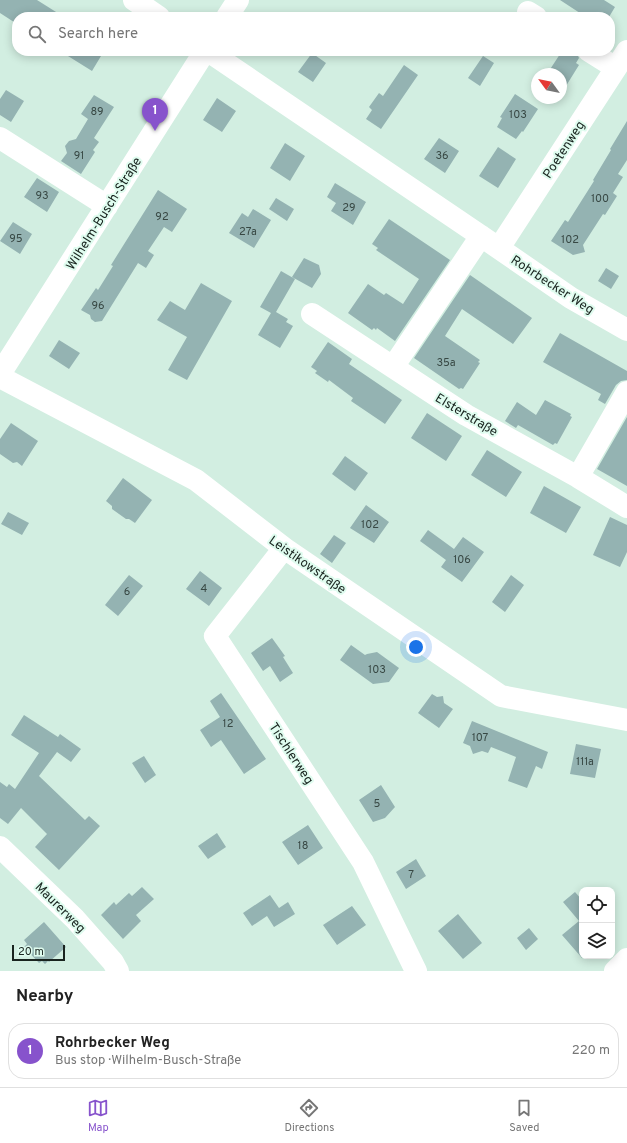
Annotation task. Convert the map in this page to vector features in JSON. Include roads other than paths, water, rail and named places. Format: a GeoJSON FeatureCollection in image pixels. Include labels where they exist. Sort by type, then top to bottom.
{"type":"FeatureCollection","features":[{"type":"Feature","properties":{"kind":"street"},"geometry":{"type":"LineString","coordinates":[[134,0],[152,12]]}},
{"type":"Feature","properties":{"kind":"street"},"geometry":{"type":"LineString","coordinates":[[230,12],[238,0]]}},
{"type":"Feature","properties":{"kind":"street","name":"Wilhelm-Busch-Straße"},"geometry":{"type":"LineString","coordinates":[[0,376],[203,56]]}},
{"type":"Feature","properties":{"kind":"street","name":"Rohrbecker Weg"},"geometry":{"type":"LineString","coordinates":[[213,56],[482,236],[571,298],[627,330]]}},
{"type":"Feature","properties":{"kind":"street"},"geometry":{"type":"LineString","coordinates":[[609,56],[621,59]]}},
{"type":"Feature","properties":{"kind":"street","name":"Poetenweg"},"geometry":{"type":"LineString","coordinates":[[499,248],[621,59]]}},
{"type":"Feature","properties":{"kind":"street"},"geometry":{"type":"LineString","coordinates":[[0,138],[107,206]]}},
{"type":"Feature","properties":{"kind":"street"},"geometry":{"type":"LineString","coordinates":[[393,367],[482,236]]}},
{"type":"Feature","properties":{"kind":"street","name":"Elsterstraße"},"geometry":{"type":"LineString","coordinates":[[312,314],[466,415],[578,477],[627,507]]}},
{"type":"Feature","properties":{"kind":"street","name":"Leistikowstraße"},"geometry":{"type":"LineString","coordinates":[[0,376],[196,480],[284,548],[500,696],[627,720]]}},
{"type":"Feature","properties":{"kind":"street"},"geometry":{"type":"LineString","coordinates":[[578,477],[627,392]]}},
{"type":"Feature","properties":{"kind":"street","name":"Tischlerweg"},"geometry":{"type":"LineString","coordinates":[[284,548],[215,636],[363,862],[416,971]]}},
{"type":"Feature","properties":{"kind":"street","name":"Maurerweg"},"geometry":{"type":"LineString","coordinates":[[0,847],[75,919],[113,962],[118,971]]}},
{"type":"Feature","properties":{"kind":"street"},"geometry":{"type":"LineString","coordinates":[[615,971],[627,959]]}},
{"type":"Feature","properties":{"kind":"place","name":"Rohrbecker Weg"},"geometry":{"type":"Point","coordinates":[155,131]}}]}
